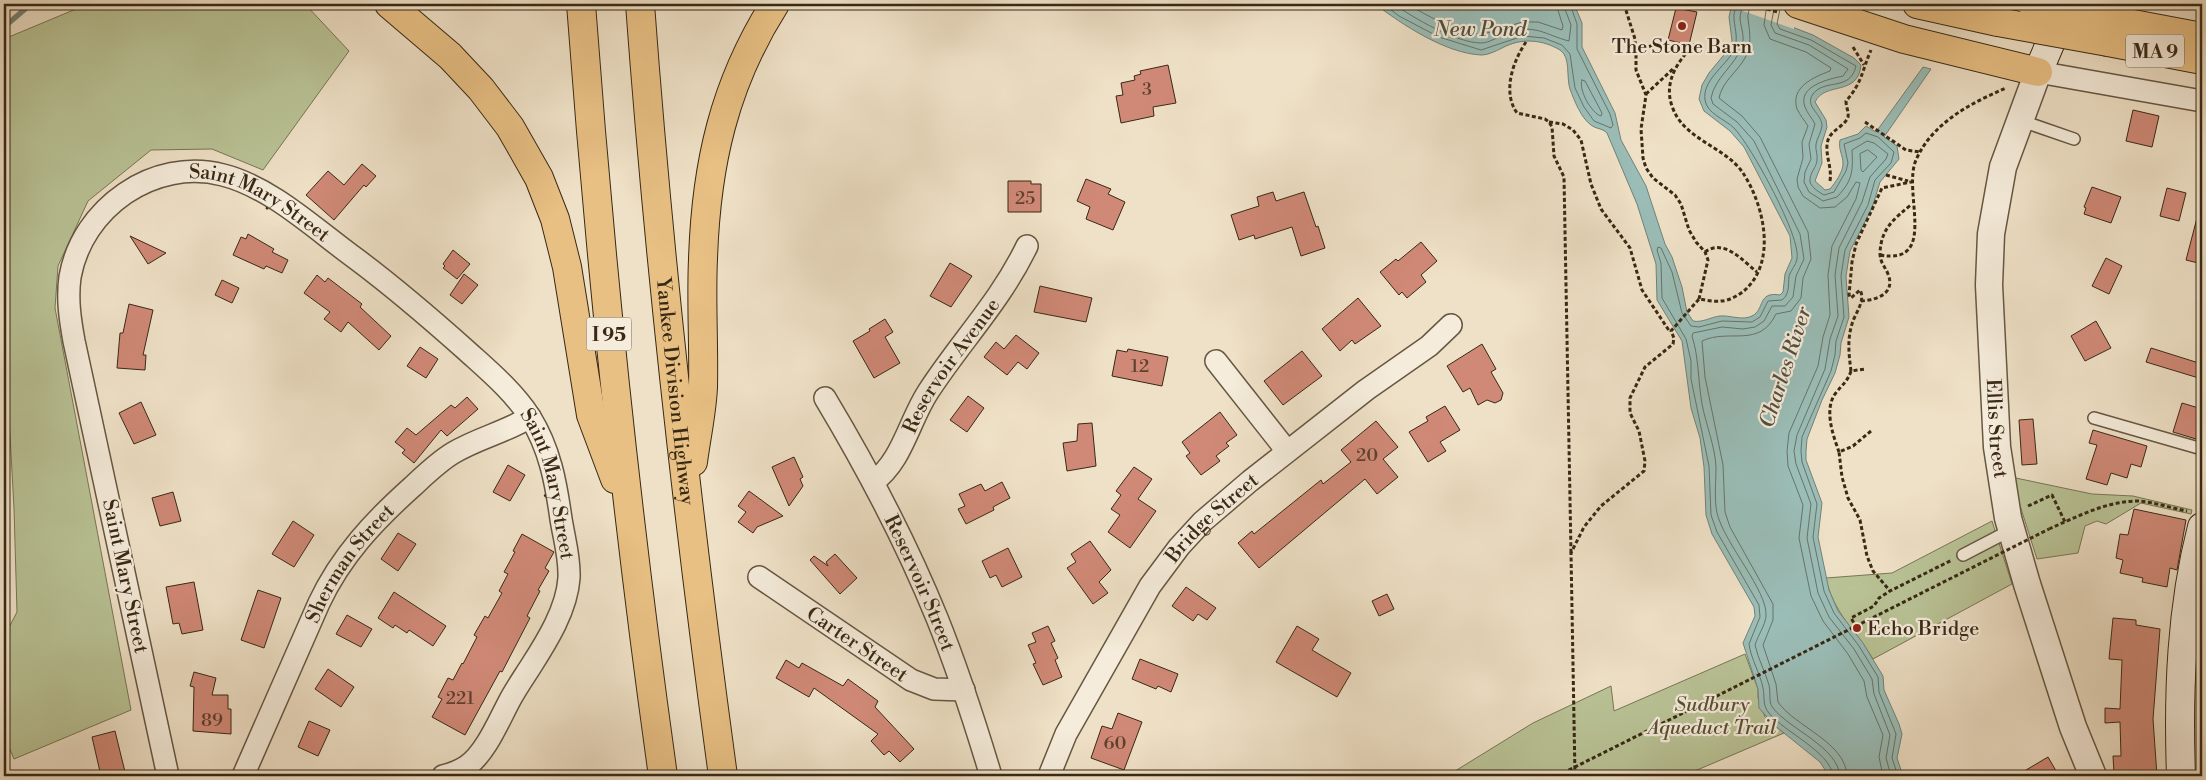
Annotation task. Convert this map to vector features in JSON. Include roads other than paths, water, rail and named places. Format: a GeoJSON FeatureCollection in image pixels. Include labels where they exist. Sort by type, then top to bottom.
{"type":"FeatureCollection","features":[{"type":"Feature","properties":{"kind":"highway"},"geometry":{"type":"LineString","coordinates":[[389,4],[450,56],[481,89],[510,127],[539,178],[555,219],[567,267],[590,415],[629,515]]}},
{"type":"Feature","properties":{"kind":"highway","name":"I 95"},"geometry":{"type":"LineString","coordinates":[[581,4],[608,330],[629,515],[663,776]]}},
{"type":"Feature","properties":{"kind":"highway","name":"Yankee Division Highway"},"geometry":{"type":"LineString","coordinates":[[640,4],[656,198],[688,504],[724,776]]}},
{"type":"Feature","properties":{"kind":"highway"},"geometry":{"type":"LineString","coordinates":[[688,504],[702,389],[703,258],[712,162],[721,122],[733,85],[755,37],[775,4]]}},
{"type":"Feature","properties":{"kind":"highway","name":"MA 9"},"geometry":{"type":"LineString","coordinates":[[1917,4],[1998,22],[2113,32],[2202,37]]}},
{"type":"Feature","properties":{"kind":"highway","name":"MA 9"},"geometry":{"type":"LineString","coordinates":[[2032,4],[2202,60]]}},
{"type":"Feature","properties":{"kind":"highway"},"geometry":{"type":"LineString","coordinates":[[1793,7],[1904,39],[2038,72]]}},
{"type":"Feature","properties":{"kind":"main road"},"geometry":{"type":"LineString","coordinates":[[2038,72],[2068,4]]}},
{"type":"Feature","properties":{"kind":"main road"},"geometry":{"type":"LineString","coordinates":[[2181,776],[2181,678],[2188,592],[2199,535]]}},
{"type":"Feature","properties":{"kind":"street"},"geometry":{"type":"LineString","coordinates":[[2038,72],[2202,101]]}},
{"type":"Feature","properties":{"kind":"street","name":"Ellis Street"},"geometry":{"type":"LineString","coordinates":[[2038,72],[2019,120],[1999,182],[1993,216],[1990,250],[1997,447],[2002,491],[2015,520],[2041,631],[2073,727],[2093,776]]}},
{"type":"Feature","properties":{"kind":"street","name":"Saint Mary Street"},"geometry":{"type":"LineString","coordinates":[[168,776],[74,341],[69,308],[71,274],[85,235],[104,211],[125,192],[148,180],[174,174],[213,173],[248,184],[284,206],[396,288],[501,382],[530,417],[553,469],[568,561],[567,590],[548,636],[486,743],[470,765],[442,776]]}},
{"type":"Feature","properties":{"kind":"street","name":"Reservoir Avenue"},"geometry":{"type":"LineString","coordinates":[[873,482],[889,468],[925,398],[998,297],[1027,246]]}},
{"type":"Feature","properties":{"kind":"street","name":"Bridge Street"},"geometry":{"type":"LineString","coordinates":[[1049,776],[1066,734],[1150,586],[1168,560],[1212,513],[1287,451],[1378,381],[1429,346],[1451,325]]}},
{"type":"Feature","properties":{"kind":"street"},"geometry":{"type":"LineString","coordinates":[[1216,362],[1287,451]]}},
{"type":"Feature","properties":{"kind":"street","name":"Reservoir Street"},"geometry":{"type":"LineString","coordinates":[[825,398],[873,482],[927,594],[964,690],[992,776]]}},
{"type":"Feature","properties":{"kind":"street","name":"Sherman Street"},"geometry":{"type":"LineString","coordinates":[[243,776],[324,591],[355,544],[390,507],[445,458],[464,447],[530,417]]}},
{"type":"Feature","properties":{"kind":"street","name":"Carter Street"},"geometry":{"type":"LineString","coordinates":[[759,577],[906,677],[934,689],[964,690]]}},
{"type":"Feature","properties":{"kind":"lane"},"geometry":{"type":"LineString","coordinates":[[2019,120],[2074,139]]}},
{"type":"Feature","properties":{"kind":"lane"},"geometry":{"type":"LineString","coordinates":[[2094,418],[2202,449]]}},
{"type":"Feature","properties":{"kind":"lane"},"geometry":{"type":"LineString","coordinates":[[1963,555],[2015,520]]}},
{"type":"Feature","properties":{"kind":"water"},"geometry":{"type":"Polygon","coordinates":[[[1375,4],[1574,4],[1582,23],[1582,47],[1615,113],[1621,140],[1646,186],[1665,244],[1672,257],[1682,287],[1687,312],[1693,321],[1703,321],[1720,316],[1744,318],[1752,316],[1759,310],[1764,298],[1780,295],[1783,292],[1785,274],[1792,258],[1790,236],[1744,147],[1730,131],[1704,111],[1699,99],[1702,85],[1709,73],[1728,50],[1732,41],[1729,17],[1732,4],[1813,35],[1854,58],[1861,65],[1859,75],[1854,81],[1848,85],[1826,92],[1815,102],[1826,120],[1827,127],[1821,146],[1822,163],[1815,181],[1825,190],[1830,189],[1842,170],[1840,140],[1858,134],[1866,126],[1876,132],[1923,67],[1931,69],[1884,137],[1897,146],[1899,159],[1880,182],[1872,208],[1850,251],[1846,276],[1849,317],[1835,373],[1807,439],[1806,451],[1806,460],[1822,503],[1818,537],[1829,590],[1838,611],[1863,643],[1883,676],[1884,690],[1902,734],[1897,758],[1903,776],[1829,776],[1820,762],[1774,725],[1759,708],[1758,689],[1743,643],[1755,616],[1754,607],[1712,534],[1706,515],[1704,467],[1700,438],[1691,408],[1682,341],[1657,300],[1656,264],[1637,204],[1607,133],[1587,122],[1578,109],[1570,89],[1566,57],[1560,50],[1554,47],[1533,41],[1513,43],[1487,54],[1467,53],[1439,44],[1425,37],[1398,21],[1375,4]]]}},
{"type":"Feature","properties":{"kind":"waterway"},"geometry":{"type":"LineString","coordinates":[[4,27],[31,4]]}},
{"type":"Feature","properties":{"kind":"place","name":"The Stone Barn"},"geometry":{"type":"Point","coordinates":[1682,26]}},
{"type":"Feature","properties":{"kind":"place","name":"Echo Bridge"},"geometry":{"type":"Point","coordinates":[1857,628]}},
{"type":"Feature","properties":{"kind":"water label","name":"New Pond"},"geometry":{"type":"Point","coordinates":[1480,29]}},
{"type":"Feature","properties":{"kind":"water label","name":"Charles River"},"geometry":{"type":"Point","coordinates":[1785,367]}},
{"type":"Feature","properties":{"kind":"park label","name":"Sudbury Aqueduct Trail"},"geometry":{"type":"Point","coordinates":[1712,716]}}]}
